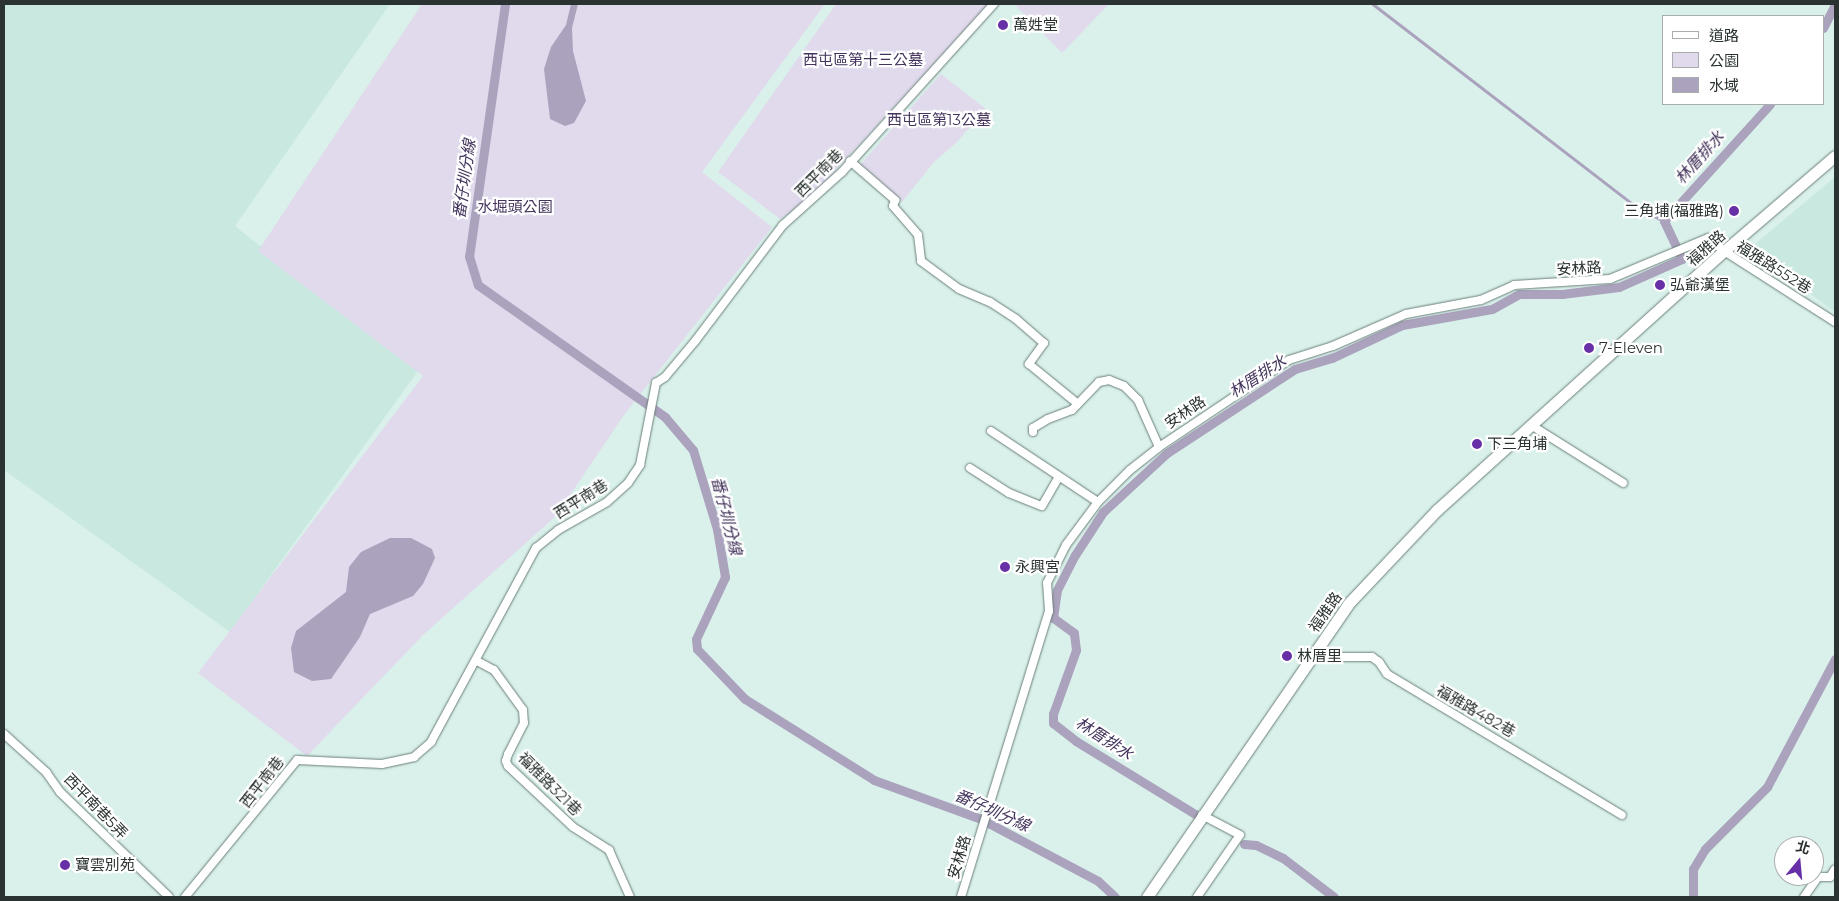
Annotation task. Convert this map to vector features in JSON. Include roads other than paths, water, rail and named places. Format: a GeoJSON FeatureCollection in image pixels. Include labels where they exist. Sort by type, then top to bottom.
{"type":"FeatureCollection","features":[{"type":"Feature","properties":{"kind":"main road","name":"福雅路"},"geometry":{"type":"LineString","coordinates":[[1147,897],[1348,604],[1437,510],[1724,251],[1835,156]]}},
{"type":"Feature","properties":{"kind":"street","name":"西平南巷"},"geometry":{"type":"LineString","coordinates":[[185,897],[297,760],[382,764],[414,757],[431,742],[536,548],[558,530],[607,502],[628,483],[640,465],[646,445],[648,408],[656,383],[665,377],[696,340],[783,225],[817,197],[994,4]]}},
{"type":"Feature","properties":{"kind":"street"},"geometry":{"type":"LineString","coordinates":[[850,161],[895,200],[893,206],[918,235],[921,261],[959,289],[1016,319],[1044,343],[1029,364],[1078,404]]}},
{"type":"Feature","properties":{"kind":"street","name":"安林路"},"geometry":{"type":"LineString","coordinates":[[961,897],[1049,610],[1047,583],[1066,545],[1098,502],[1130,470],[1159,446],[1289,360],[1333,346],[1406,314],[1481,300],[1514,286],[1610,280],[1706,238],[1724,251]]}},
{"type":"Feature","properties":{"kind":"street","name":"福雅路552巷"},"geometry":{"type":"LineString","coordinates":[[1724,251],[1835,322]]}},
{"type":"Feature","properties":{"kind":"street"},"geometry":{"type":"LineString","coordinates":[[1033,432],[1035,426],[1067,413],[1103,380],[1124,386],[1138,400],[1159,446]]}},
{"type":"Feature","properties":{"kind":"street"},"geometry":{"type":"LineString","coordinates":[[1531,425],[1623,483]]}},
{"type":"Feature","properties":{"kind":"street"},"geometry":{"type":"LineString","coordinates":[[991,431],[1058,478],[1098,502]]}},
{"type":"Feature","properties":{"kind":"street"},"geometry":{"type":"LineString","coordinates":[[970,468],[1009,493],[1042,506],[1058,478]]}},
{"type":"Feature","properties":{"kind":"street","name":"福雅路482巷"},"geometry":{"type":"LineString","coordinates":[[1313,656],[1372,657],[1380,662],[1387,674],[1622,816]]}},
{"type":"Feature","properties":{"kind":"street","name":"福雅路321巷"},"geometry":{"type":"LineString","coordinates":[[477,660],[494,670],[524,710],[524,723],[508,754],[506,761],[508,766],[573,827],[609,850],[630,897]]}},
{"type":"Feature","properties":{"kind":"street","name":"西平南巷5弄"},"geometry":{"type":"LineString","coordinates":[[4,734],[46,772],[60,792],[169,897]]}},
{"type":"Feature","properties":{"kind":"street"},"geometry":{"type":"LineString","coordinates":[[1196,897],[1240,834],[1202,815]]}},
{"type":"Feature","properties":{"kind":"street"},"geometry":{"type":"LineString","coordinates":[[1804,897],[1818,877],[1830,877],[1835,868]]}},
{"type":"Feature","properties":{"kind":"water"},"geometry":{"type":"Polygon","coordinates":[[[571,4],[578,4],[572,28],[573,51],[586,101],[574,123],[565,126],[550,119],[544,69],[551,47],[566,25],[571,4]]]}},
{"type":"Feature","properties":{"kind":"water"},"geometry":{"type":"Polygon","coordinates":[[[390,538],[411,538],[432,549],[435,558],[423,584],[413,596],[370,614],[360,637],[331,679],[312,681],[294,672],[291,648],[296,631],[346,592],[349,567],[361,552],[390,538]]]}},
{"type":"Feature","properties":{"kind":"waterway","name":"番仔圳分線"},"geometry":{"type":"LineString","coordinates":[[505,4],[469,256],[478,285],[665,417],[693,450],[717,529],[725,577],[696,639],[697,649],[745,699],[874,780],[981,819],[1098,881],[1115,897]]}},
{"type":"Feature","properties":{"kind":"waterway"},"geometry":{"type":"LineString","coordinates":[[1373,4],[1631,203],[1664,221]]}},
{"type":"Feature","properties":{"kind":"waterway","name":"林厝排水"},"geometry":{"type":"LineString","coordinates":[[1824,26],[1835,4]]}},
{"type":"Feature","properties":{"kind":"waterway","name":"林厝排水"},"geometry":{"type":"LineString","coordinates":[[1195,814],[1076,741],[1053,723],[1053,714],[1076,650],[1074,633],[1053,618],[1057,590],[1075,555],[1103,512],[1167,453],[1295,369],[1332,358],[1402,325],[1492,309],[1519,294],[1562,294],[1619,287],[1682,259],[1664,221],[1769,105]]}},
{"type":"Feature","properties":{"kind":"waterway"},"geometry":{"type":"LineString","coordinates":[[1693,897],[1693,869],[1705,849],[1767,787],[1835,659]]}},
{"type":"Feature","properties":{"kind":"waterway"},"geometry":{"type":"LineString","coordinates":[[1244,844],[1256,845],[1283,858],[1334,897]]}},
{"type":"Feature","properties":{"kind":"place","name":"萬姓堂"},"geometry":{"type":"Point","coordinates":[1003,25]}},
{"type":"Feature","properties":{"kind":"place","name":"三角埔(福雅路)"},"geometry":{"type":"Point","coordinates":[1734,211]}},
{"type":"Feature","properties":{"kind":"place","name":"弘爺漢堡"},"geometry":{"type":"Point","coordinates":[1660,285]}},
{"type":"Feature","properties":{"kind":"place","name":"7-Eleven"},"geometry":{"type":"Point","coordinates":[1589,348]}},
{"type":"Feature","properties":{"kind":"place","name":"下三角埔"},"geometry":{"type":"Point","coordinates":[1477,444]}},
{"type":"Feature","properties":{"kind":"place","name":"永興宮"},"geometry":{"type":"Point","coordinates":[1005,567]}},
{"type":"Feature","properties":{"kind":"place","name":"林厝里"},"geometry":{"type":"Point","coordinates":[1287,656]}},
{"type":"Feature","properties":{"kind":"place","name":"寶雲別苑"},"geometry":{"type":"Point","coordinates":[65,865]}},
{"type":"Feature","properties":{"kind":"park label","name":"西屯區第十三公墓"},"geometry":{"type":"Point","coordinates":[863,60]}},
{"type":"Feature","properties":{"kind":"park label","name":"西屯區第13公墓"},"geometry":{"type":"Point","coordinates":[939,120]}},
{"type":"Feature","properties":{"kind":"park label","name":"水堀頭公園"},"geometry":{"type":"Point","coordinates":[515,207]}}]}
